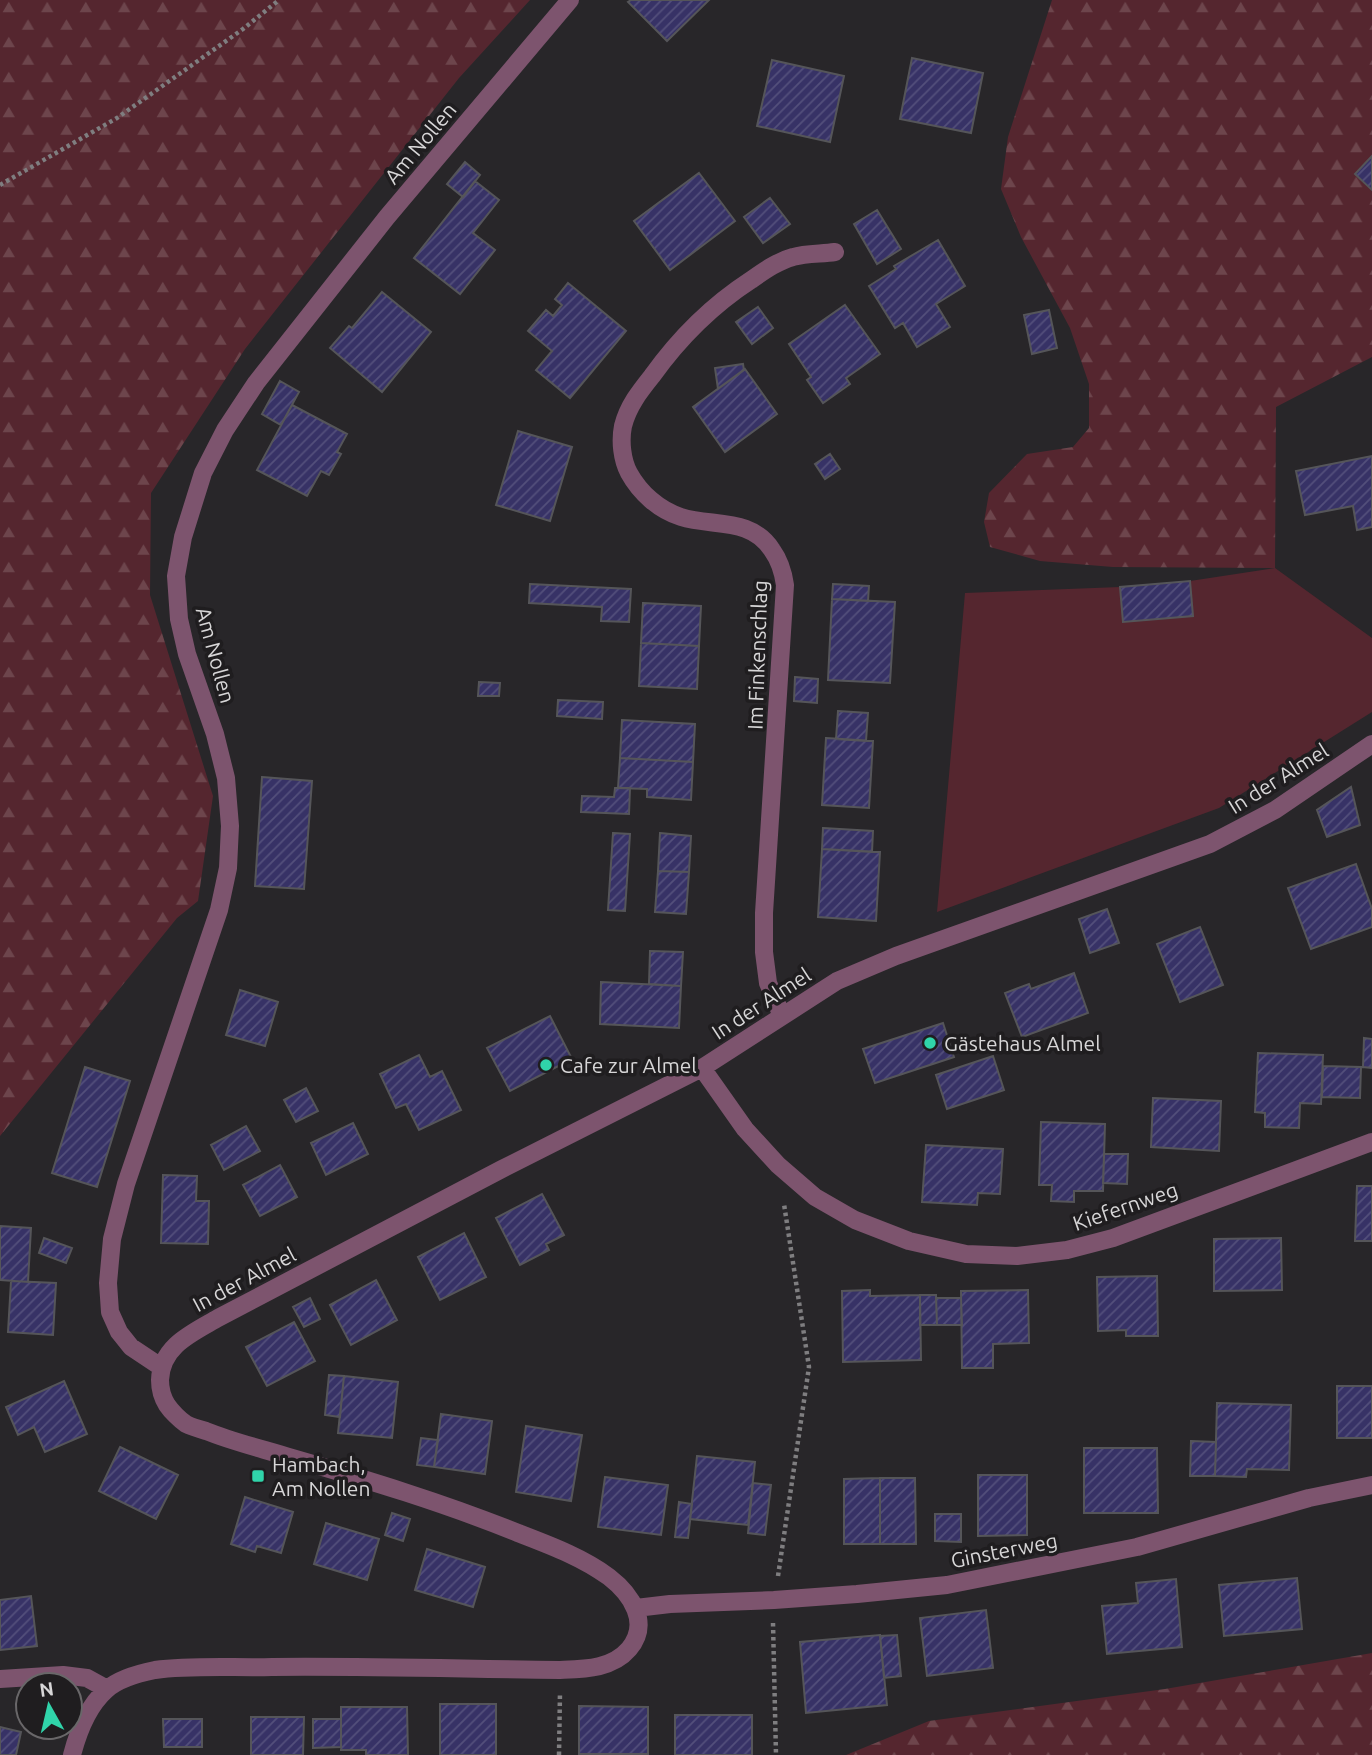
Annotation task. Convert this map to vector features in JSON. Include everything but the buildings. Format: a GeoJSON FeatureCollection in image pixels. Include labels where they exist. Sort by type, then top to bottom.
{"type":"FeatureCollection","features":[{"type":"Feature","properties":{"kind":"street","name":"Am Nollen"},"geometry":{"type":"LineString","coordinates":[[161,1367],[131,1348],[119,1332],[110,1312],[108,1283],[112,1239],[126,1184],[219,909],[228,867],[230,826],[226,778],[215,734],[187,654],[179,619],[176,576],[183,537],[203,473],[225,430],[256,383],[387,217],[570,0]]}},
{"type":"Feature","properties":{"kind":"street","name":"Im Finkenschlag"},"geometry":{"type":"LineString","coordinates":[[782,1016],[768,983],[764,952],[764,913],[785,585],[783,573],[769,545],[748,528],[681,517],[668,512],[644,495],[628,472],[623,452],[623,427],[632,402],[663,361],[697,322],[730,294],[765,270],[793,257],[835,252]]}},
{"type":"Feature","properties":{"kind":"street","name":"In der Almel"},"geometry":{"type":"LineString","coordinates":[[161,1367],[170,1350],[189,1334],[502,1169],[702,1068],[837,981],[896,956],[1210,844],[1275,810],[1372,744]]}},
{"type":"Feature","properties":{"kind":"street","name":"Kiefernweg"},"geometry":{"type":"LineString","coordinates":[[702,1068],[745,1129],[778,1165],[815,1197],[855,1220],[909,1241],[966,1254],[1017,1256],[1067,1250],[1113,1238],[1372,1142]]}},
{"type":"Feature","properties":{"kind":"street"},"geometry":{"type":"LineString","coordinates":[[72,1755],[77,1736],[90,1711],[107,1689],[127,1678],[155,1670],[316,1667],[560,1671],[600,1666],[620,1657],[633,1643],[637,1634],[636,1608],[628,1594],[585,1562],[469,1513],[217,1436],[184,1423],[168,1406],[160,1390],[161,1367]]}},
{"type":"Feature","properties":{"kind":"street","name":"Ginsterweg"},"geometry":{"type":"LineString","coordinates":[[636,1608],[857,1594],[947,1585],[1137,1546],[1309,1499],[1372,1485]]}},
{"type":"Feature","properties":{"kind":"street"},"geometry":{"type":"LineString","coordinates":[[0,1678],[63,1675],[87,1678],[107,1689]]}},
{"type":"Feature","properties":{"kind":"path"},"geometry":{"type":"LineString","coordinates":[[0,185],[117,118],[243,29],[279,0]]}},
{"type":"Feature","properties":{"kind":"path"},"geometry":{"type":"LineString","coordinates":[[776,1755],[772,1628],[810,1367],[778,1165]]}},
{"type":"Feature","properties":{"kind":"path"},"geometry":{"type":"LineString","coordinates":[[559,1755],[560,1671]]}},
{"type":"Feature","properties":{"kind":"green space"},"geometry":{"type":"Polygon","coordinates":[[[0,0],[530,0],[459,78],[245,349],[151,493],[150,595],[213,796],[198,901],[177,918],[0,1136],[0,0]]]}},
{"type":"Feature","properties":{"kind":"green space"},"geometry":{"type":"Polygon","coordinates":[[[1052,0],[1372,0],[1372,357],[1276,407],[1275,568],[1113,567],[1040,561],[990,547],[984,522],[989,493],[1027,454],[1073,447],[1089,428],[1089,384],[1070,328],[1021,237],[1001,189],[1008,137],[1052,0]]]}},
{"type":"Feature","properties":{"kind":"green space"},"geometry":{"type":"Polygon","coordinates":[[[1275,568],[1372,638],[1372,712],[1219,808],[937,912],[965,593],[1120,587],[1190,581],[1275,568]]]}},
{"type":"Feature","properties":{"kind":"green space"},"geometry":{"type":"Polygon","coordinates":[[[1372,1653],[1372,1755],[846,1755],[929,1721],[1165,1689],[1372,1653]]]}},
{"type":"Feature","properties":{"kind":"place","name":"Gästehaus Almel"},"geometry":{"type":"Point","coordinates":[930,1043]}},
{"type":"Feature","properties":{"kind":"place","name":"Cafe zur Almel"},"geometry":{"type":"Point","coordinates":[546,1065]}},
{"type":"Feature","properties":{"kind":"place","name":"Hambach, Am Nollen"},"geometry":{"type":"Point","coordinates":[258,1476]}}]}
